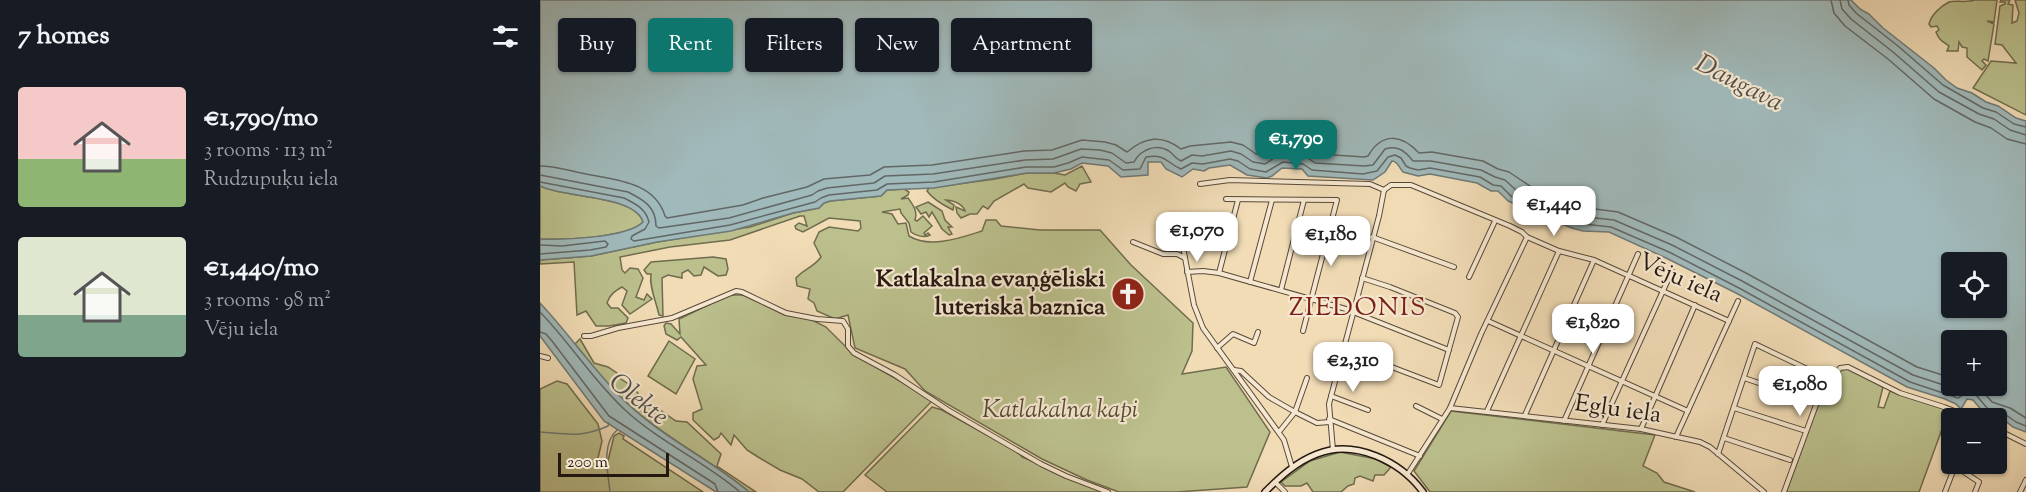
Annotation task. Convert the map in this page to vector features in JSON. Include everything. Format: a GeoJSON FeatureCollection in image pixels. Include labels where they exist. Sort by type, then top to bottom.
{"type":"FeatureCollection","features":[{"type":"Feature","properties":{"kind":"main road"},"geometry":{"type":"LineString","coordinates":[[1265,492],[1292,467],[1318,453],[1346,449],[1384,459],[1407,475],[1420,491]]}},
{"type":"Feature","properties":{"kind":"street"},"geometry":{"type":"LineString","coordinates":[[1200,184],[1242,180],[1370,184],[1384,190],[1331,396],[1330,421],[1333,450]]}},
{"type":"Feature","properties":{"kind":"street","name":"Vēju iela"},"geometry":{"type":"LineString","coordinates":[[1384,190],[1391,185],[1411,185],[1522,232],[1527,237],[1559,251],[1594,260],[1728,321]]}},
{"type":"Feature","properties":{"kind":"street"},"geometry":{"type":"LineString","coordinates":[[1226,199],[1337,200],[1303,331]]}},
{"type":"Feature","properties":{"kind":"street"},"geometry":{"type":"LineString","coordinates":[[1219,273],[1238,200]]}},
{"type":"Feature","properties":{"kind":"street"},"geometry":{"type":"LineString","coordinates":[[1250,282],[1272,200]]}},
{"type":"Feature","properties":{"kind":"street"},"geometry":{"type":"LineString","coordinates":[[1281,290],[1304,200]]}},
{"type":"Feature","properties":{"kind":"street"},"geometry":{"type":"LineString","coordinates":[[1469,277],[1495,221]]}},
{"type":"Feature","properties":{"kind":"street"},"geometry":{"type":"LineString","coordinates":[[1173,234],[1183,246],[1198,316],[1208,337],[1279,432],[1286,445],[1292,467]]}},
{"type":"Feature","properties":{"kind":"street"},"geometry":{"type":"LineString","coordinates":[[1372,237],[1454,267]]}},
{"type":"Feature","properties":{"kind":"street"},"geometry":{"type":"LineString","coordinates":[[1407,475],[1450,408],[1527,237]]}},
{"type":"Feature","properties":{"kind":"street"},"geometry":{"type":"LineString","coordinates":[[1133,242],[1163,254],[1185,258]]}},
{"type":"Feature","properties":{"kind":"street"},"geometry":{"type":"LineString","coordinates":[[1487,411],[1559,251]]}},
{"type":"Feature","properties":{"kind":"street"},"geometry":{"type":"LineString","coordinates":[[1564,421],[1638,254]]}},
{"type":"Feature","properties":{"kind":"street"},"geometry":{"type":"LineString","coordinates":[[1525,415],[1594,260]]}},
{"type":"Feature","properties":{"kind":"street"},"geometry":{"type":"LineString","coordinates":[[1187,273],[1203,271],[1219,273],[1353,311],[1449,350]]}},
{"type":"Feature","properties":{"kind":"street"},"geometry":{"type":"LineString","coordinates":[[1602,425],[1672,271]]}},
{"type":"Feature","properties":{"kind":"street"},"geometry":{"type":"LineString","coordinates":[[1342,352],[1362,355],[1439,385],[1449,350],[1458,315],[1362,278]]}},
{"type":"Feature","properties":{"kind":"street"},"geometry":{"type":"LineString","coordinates":[[584,336],[672,318],[729,293],[742,292],[786,313],[817,320],[843,321],[848,328],[848,346],[854,353],[895,375],[1041,464],[1108,492]]}},
{"type":"Feature","properties":{"kind":"street"},"geometry":{"type":"LineString","coordinates":[[1676,437],[1738,301]]}},
{"type":"Feature","properties":{"kind":"street"},"geometry":{"type":"LineString","coordinates":[[1641,429],[1695,305]]}},
{"type":"Feature","properties":{"kind":"street"},"geometry":{"type":"LineString","coordinates":[[1488,321],[1689,411]]}},
{"type":"Feature","properties":{"kind":"street"},"geometry":{"type":"LineString","coordinates":[[1217,348],[1233,334],[1254,343],[1258,332]]}},
{"type":"Feature","properties":{"kind":"street"},"geometry":{"type":"LineString","coordinates":[[1718,454],[1755,344],[1824,377],[1828,384]]}},
{"type":"Feature","properties":{"kind":"street"},"geometry":{"type":"LineString","coordinates":[[540,356],[548,358]]}},
{"type":"Feature","properties":{"kind":"street"},"geometry":{"type":"LineString","coordinates":[[1784,492],[1816,402],[1837,370],[1844,367],[1900,393],[1947,408]]}},
{"type":"Feature","properties":{"kind":"street"},"geometry":{"type":"LineString","coordinates":[[1234,370],[1241,371],[1269,397],[1317,423],[1330,421],[1420,456]]}},
{"type":"Feature","properties":{"kind":"street"},"geometry":{"type":"LineString","coordinates":[[1279,432],[1295,412],[1307,378]]}},
{"type":"Feature","properties":{"kind":"street"},"geometry":{"type":"LineString","coordinates":[[1744,378],[1816,402]]}},
{"type":"Feature","properties":{"kind":"street"},"geometry":{"type":"LineString","coordinates":[[1331,396],[1368,410]]}},
{"type":"Feature","properties":{"kind":"street"},"geometry":{"type":"LineString","coordinates":[[1416,406],[1442,419]]}},
{"type":"Feature","properties":{"kind":"street","name":"Egļu iela"},"geometry":{"type":"LineString","coordinates":[[1450,408],[1641,429],[1704,444],[1764,492]]}},
{"type":"Feature","properties":{"kind":"street"},"geometry":{"type":"LineString","coordinates":[[1734,408],[1806,431]]}},
{"type":"Feature","properties":{"kind":"street"},"geometry":{"type":"LineString","coordinates":[[2007,434],[2026,444]]}},
{"type":"Feature","properties":{"kind":"street"},"geometry":{"type":"LineString","coordinates":[[1724,438],[1790,460]]}},
{"type":"Feature","properties":{"kind":"street"},"geometry":{"type":"LineString","coordinates":[[1945,492],[1951,474]]}},
{"type":"Feature","properties":{"kind":"street"},"geometry":{"type":"LineString","coordinates":[[1967,474],[1979,482],[1975,492]]}},
{"type":"Feature","properties":{"kind":"street"},"geometry":{"type":"LineString","coordinates":[[2020,492],[2026,480]]}},
{"type":"Feature","properties":{"kind":"street"},"geometry":{"type":"LineString","coordinates":[[1275,482],[1285,492]]}},
{"type":"Feature","properties":{"kind":"green space"},"geometry":{"type":"Polygon","coordinates":[[[1997,0],[1994,22],[1987,21],[1994,24],[1988,61],[1984,59],[1982,61],[1986,65],[1982,70],[1967,57],[1967,48],[1962,47],[1959,42],[1958,51],[1947,51],[1949,46],[1938,37],[1937,26],[1931,27],[1929,24],[1937,11],[1949,2],[1997,0]]]}},
{"type":"Feature","properties":{"kind":"green space"},"geometry":{"type":"Polygon","coordinates":[[[2010,0],[2008,4],[2013,5],[2012,23],[2017,21],[2019,13],[2015,0],[2026,0],[2026,115],[1973,88],[1991,61],[2016,63],[2002,45],[1995,44],[2000,6],[2005,4],[2005,2],[2000,2],[2010,0]]]}},
{"type":"Feature","properties":{"kind":"green space"},"geometry":{"type":"Polygon","coordinates":[[[1082,166],[1091,182],[1080,184],[1076,191],[1065,183],[1051,192],[1028,188],[1024,184],[994,201],[988,209],[983,206],[977,214],[961,218],[956,207],[965,211],[960,204],[946,200],[954,205],[953,210],[927,191],[929,188],[1027,173],[1065,175],[1082,166]]]}},
{"type":"Feature","properties":{"kind":"green space"},"geometry":{"type":"Polygon","coordinates":[[[540,186],[613,202],[637,213],[643,222],[624,232],[610,235],[540,239],[540,186]]]}},
{"type":"Feature","properties":{"kind":"green space","name":"Katlakalna kapi"},"geometry":{"type":"Polygon","coordinates":[[[904,189],[909,192],[901,199],[908,198],[912,203],[915,220],[923,216],[932,226],[924,233],[930,235],[920,236],[911,232],[909,223],[900,209],[882,212],[892,214],[898,224],[906,223],[909,236],[926,242],[945,241],[982,231],[986,220],[996,220],[1001,226],[1040,230],[1100,230],[1131,265],[1193,323],[1192,351],[1182,374],[1226,367],[1270,432],[1247,487],[1177,492],[1119,492],[1042,459],[925,391],[905,369],[855,348],[848,315],[835,319],[817,311],[814,303],[808,299],[810,289],[797,286],[796,278],[821,257],[814,243],[819,232],[829,227],[858,231],[861,228],[860,221],[829,218],[803,232],[795,226],[799,223],[807,226],[804,216],[800,216],[730,240],[670,247],[620,257],[622,270],[625,273],[630,268],[638,269],[643,278],[636,297],[644,300],[647,294],[652,299],[630,314],[622,305],[627,291],[622,287],[617,290],[607,303],[611,308],[618,308],[628,318],[626,323],[609,326],[596,326],[586,311],[577,315],[574,262],[540,264],[540,260],[591,256],[657,242],[750,227],[793,213],[819,208],[830,201],[881,196],[887,190],[904,189]]]}},
{"type":"Feature","properties":{"kind":"green space"},"geometry":{"type":"Polygon","coordinates":[[[928,202],[942,211],[945,220],[952,227],[948,227],[952,234],[949,235],[942,229],[932,212],[929,217],[926,212],[921,214],[916,207],[928,202]]]}},
{"type":"Feature","properties":{"kind":"green space"},"geometry":{"type":"Polygon","coordinates":[[[713,257],[726,259],[728,269],[726,275],[718,276],[704,267],[701,275],[694,276],[688,270],[682,273],[682,278],[668,275],[662,278],[663,316],[659,315],[652,289],[651,274],[647,274],[644,270],[651,262],[713,257]]]}},
{"type":"Feature","properties":{"kind":"green space"},"geometry":{"type":"Polygon","coordinates":[[[729,295],[743,295],[785,315],[810,319],[826,327],[853,354],[932,401],[843,492],[819,492],[802,479],[780,470],[747,450],[734,435],[731,445],[721,433],[714,440],[693,420],[693,413],[702,409],[693,379],[697,366],[706,365],[681,337],[677,340],[666,334],[664,326],[666,323],[671,324],[680,334],[679,319],[729,295]]]}},
{"type":"Feature","properties":{"kind":"green space"},"geometry":{"type":"Polygon","coordinates":[[[580,339],[594,363],[608,367],[617,373],[641,397],[676,421],[687,422],[721,454],[717,466],[756,492],[749,492],[630,406],[608,384],[575,344],[580,339]]]}},
{"type":"Feature","properties":{"kind":"green space"},"geometry":{"type":"Polygon","coordinates":[[[669,341],[695,359],[676,394],[648,376],[669,341]]]}},
{"type":"Feature","properties":{"kind":"green space"},"geometry":{"type":"Polygon","coordinates":[[[1849,369],[1883,387],[1878,407],[1884,408],[1890,391],[1943,408],[1941,432],[1919,492],[1786,492],[1822,394],[1838,372],[1849,369]]]}},
{"type":"Feature","properties":{"kind":"green space"},"geometry":{"type":"Polygon","coordinates":[[[557,381],[567,384],[598,424],[602,441],[597,462],[606,469],[614,436],[619,433],[624,436],[623,439],[703,492],[540,492],[540,389],[557,381]]]}},
{"type":"Feature","properties":{"kind":"green space"},"geometry":{"type":"Polygon","coordinates":[[[932,407],[942,410],[1019,453],[1022,457],[1104,492],[887,492],[865,475],[932,407]]]}},
{"type":"Feature","properties":{"kind":"green space"},"geometry":{"type":"Polygon","coordinates":[[[1451,411],[1655,435],[1643,466],[1657,473],[1664,482],[1695,492],[1430,492],[1414,471],[1451,411]]]}},
{"type":"Feature","properties":{"kind":"green space"},"geometry":{"type":"Polygon","coordinates":[[[1340,452],[1376,459],[1391,467],[1384,475],[1375,475],[1373,481],[1360,476],[1355,478],[1354,484],[1341,492],[1313,492],[1307,483],[1301,486],[1285,486],[1281,482],[1310,461],[1340,452]]]}},
{"type":"Feature","properties":{"kind":"water","name":"Daugava"},"geometry":{"type":"Polygon","coordinates":[[[540,0],[1851,0],[1957,88],[1972,93],[2016,118],[2026,121],[2026,432],[2007,422],[2007,408],[1980,408],[1973,400],[1967,399],[1960,408],[1945,399],[1907,387],[1736,293],[1609,232],[1583,231],[1572,228],[1508,201],[1498,191],[1491,191],[1477,183],[1430,174],[1418,176],[1403,172],[1394,161],[1385,172],[1373,180],[1308,176],[1302,169],[1282,168],[1267,178],[1247,175],[1230,165],[1204,171],[1193,169],[1182,177],[1166,169],[1161,162],[1148,162],[1148,175],[1121,177],[1108,166],[1082,163],[1071,169],[1054,173],[1027,173],[934,188],[887,190],[881,196],[830,201],[819,208],[731,231],[657,242],[591,256],[540,260],[540,239],[609,235],[624,232],[643,222],[637,213],[613,202],[540,186],[540,0]]]}},
{"type":"Feature","properties":{"kind":"water","name":"Olekte"},"geometry":{"type":"Polygon","coordinates":[[[540,303],[629,405],[749,492],[716,492],[604,421],[540,336],[540,303]]]}},
{"type":"Feature","properties":{"kind":"waterway"},"geometry":{"type":"LineString","coordinates":[[540,432],[582,434],[608,426],[609,423]]}},
{"type":"Feature","properties":{"kind":"waterway"},"geometry":{"type":"LineString","coordinates":[[610,492],[607,451],[612,436],[617,430]]}},
{"type":"Feature","properties":{"kind":"place","name":"Katlakalna evaņģēliski luteriskā baznīca"},"geometry":{"type":"Point","coordinates":[1128,294]}},
{"type":"Feature","properties":{"kind":"district","name":"ZIEDONIS"},"geometry":{"type":"Point","coordinates":[1358,308]}}]}
